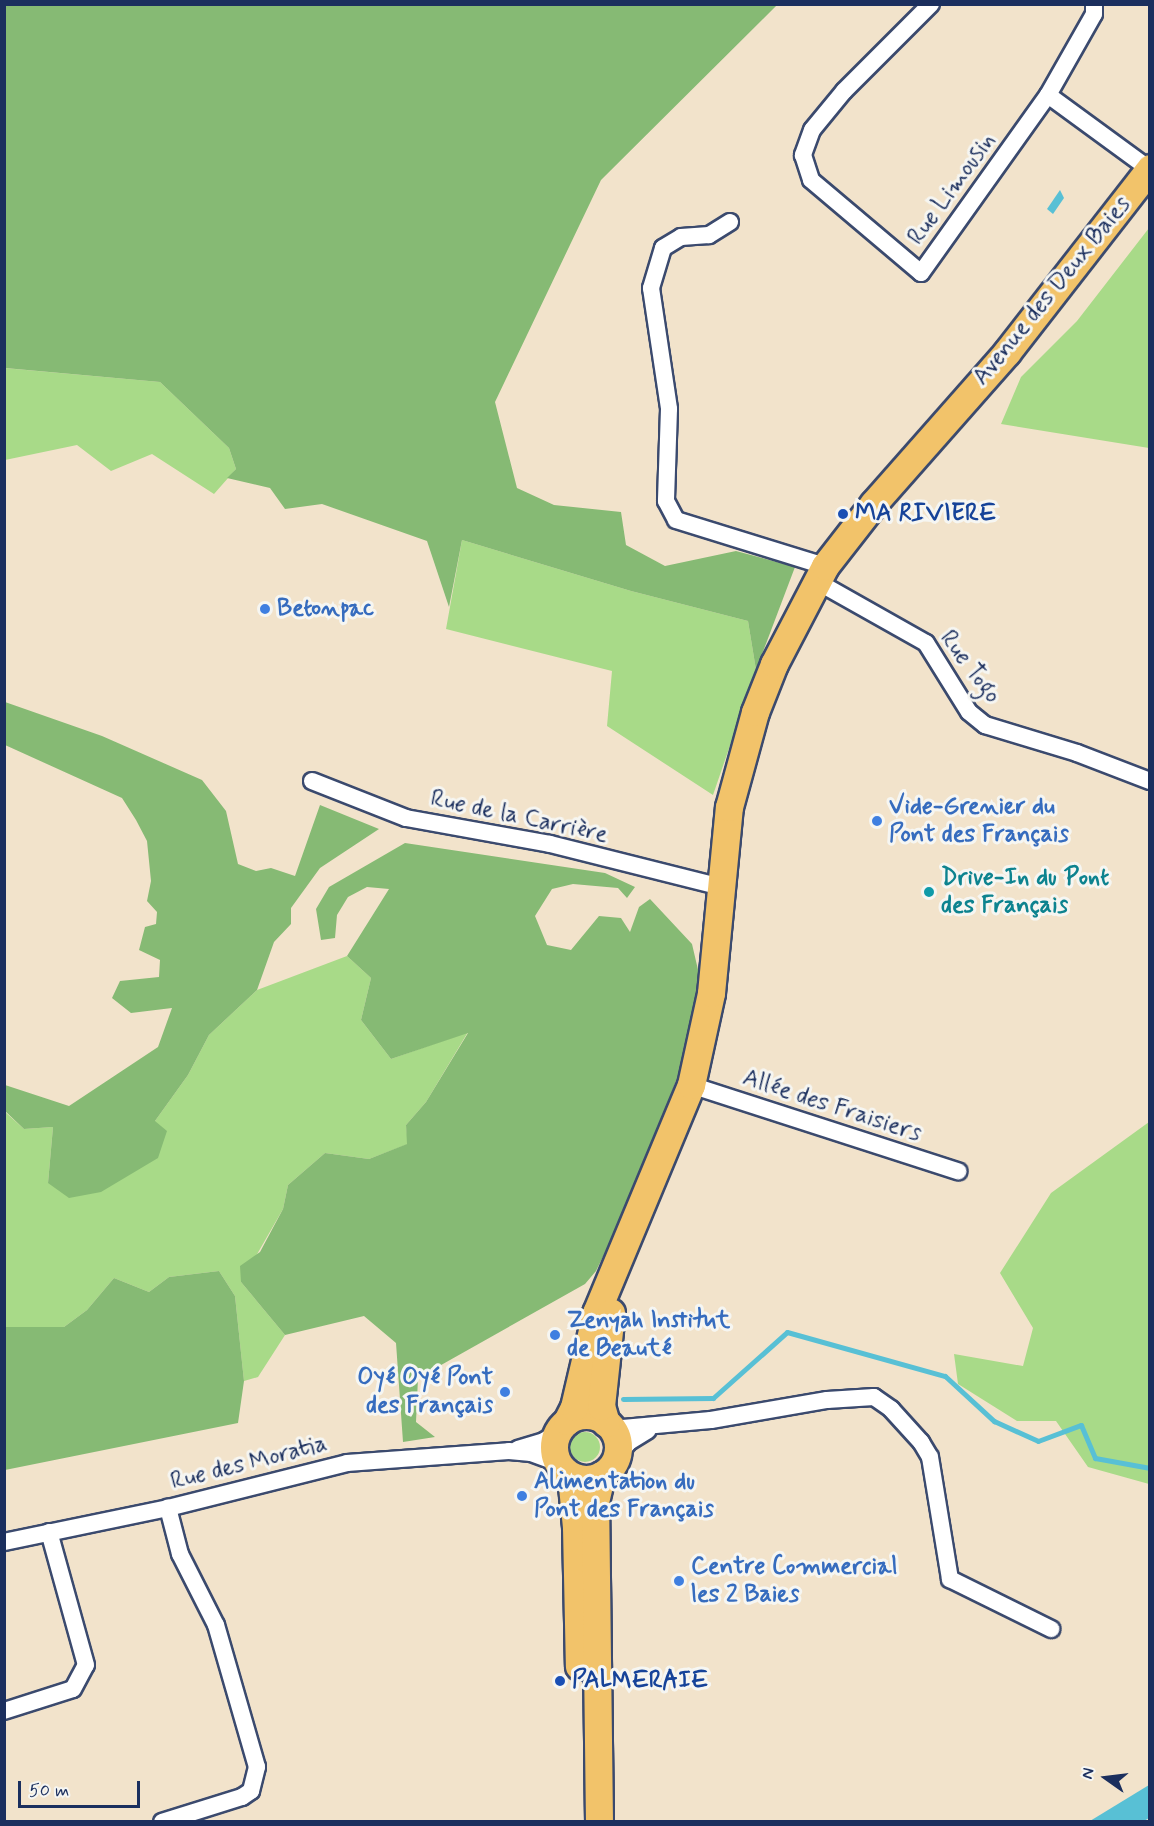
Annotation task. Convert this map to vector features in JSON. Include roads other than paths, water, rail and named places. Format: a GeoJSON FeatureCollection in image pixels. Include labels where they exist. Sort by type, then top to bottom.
{"type":"FeatureCollection","features":[{"type":"Feature","properties":{"kind":"main road","name":"Avenue des Deux Baies"},"geometry":{"type":"LineString","coordinates":[[562,1426],[574,1407],[596,1313],[691,1085],[711,993],[729,807],[749,732],[774,664],[823,578],[953,412],[1007,352],[1149,168]]}},
{"type":"Feature","properties":{"kind":"main road","name":"Avenue des Deux Baies"},"geometry":{"type":"LineString","coordinates":[[609,1426],[601,1406],[603,1367],[621,1250]]}},
{"type":"Feature","properties":{"kind":"main road"},"geometry":{"type":"LineString","coordinates":[[581,1821],[576,1527],[564,1470],[554,1453],[562,1426],[584,1415],[609,1426],[617,1441],[595,1502],[599,1821]]}},
{"type":"Feature","properties":{"kind":"main road"},"geometry":{"type":"LineString","coordinates":[[564,1470],[591,1479],[608,1467]]}},
{"type":"Feature","properties":{"kind":"street","name":"Rue Limousin"},"geometry":{"type":"LineString","coordinates":[[931,4],[844,91],[812,130],[803,155],[811,180],[921,273],[1048,95],[1094,14],[1094,4]]}},
{"type":"Feature","properties":{"kind":"street"},"geometry":{"type":"LineString","coordinates":[[1048,95],[1149,168]]}},
{"type":"Feature","properties":{"kind":"street","name":"Rue Togo"},"geometry":{"type":"LineString","coordinates":[[730,222],[709,235],[681,237],[663,248],[651,288],[669,409],[666,501],[676,520],[823,578],[926,644],[969,712],[985,725],[1077,753],[1149,781]]}},
{"type":"Feature","properties":{"kind":"street","name":"Rue de la Carrière"},"geometry":{"type":"LineString","coordinates":[[312,781],[406,818],[550,844],[721,887]]}},
{"type":"Feature","properties":{"kind":"street","name":"Allée des Fraisiers"},"geometry":{"type":"LineString","coordinates":[[691,1085],[958,1172]]}},
{"type":"Feature","properties":{"kind":"street"},"geometry":{"type":"LineString","coordinates":[[609,1426],[711,1420],[827,1400],[874,1397],[891,1409],[921,1442],[930,1457],[950,1579],[1051,1629]]}},
{"type":"Feature","properties":{"kind":"street"},"geometry":{"type":"LineString","coordinates":[[608,1467],[629,1442],[657,1424]]}},
{"type":"Feature","properties":{"kind":"street","name":"Rue des Moratia"},"geometry":{"type":"LineString","coordinates":[[509,1451],[544,1441],[562,1426]]}},
{"type":"Feature","properties":{"kind":"street","name":"Rue des Moratia"},"geometry":{"type":"LineString","coordinates":[[4,1542],[168,1508],[347,1463],[509,1451],[531,1453],[564,1470]]}},
{"type":"Feature","properties":{"kind":"street"},"geometry":{"type":"LineString","coordinates":[[162,1821],[242,1797],[251,1791],[257,1767],[216,1625],[180,1554],[168,1508]]}},
{"type":"Feature","properties":{"kind":"street"},"geometry":{"type":"LineString","coordinates":[[4,1711],[73,1689],[86,1665],[49,1532]]}},
{"type":"Feature","properties":{"kind":"water"},"geometry":{"type":"Polygon","coordinates":[[[1060,190],[1064,198],[1053,214],[1047,209],[1060,190]]]}},
{"type":"Feature","properties":{"kind":"water"},"geometry":{"type":"Polygon","coordinates":[[[1149,1785],[1149,1818],[1144,1821],[1090,1821],[1149,1785]]]}},
{"type":"Feature","properties":{"kind":"waterway"},"geometry":{"type":"LineString","coordinates":[[623,1399],[713,1398],[787,1332],[945,1376],[994,1421],[1038,1441],[1081,1425],[1095,1458],[1150,1468]]}},
{"type":"Feature","properties":{"kind":"place","name":"MA RIVIERE"},"geometry":{"type":"Point","coordinates":[843,514]}},
{"type":"Feature","properties":{"kind":"place","name":"Betonpac"},"geometry":{"type":"Point","coordinates":[265,609]}},
{"type":"Feature","properties":{"kind":"place","name":"Vide-Grenier du Pont des Français"},"geometry":{"type":"Point","coordinates":[877,821]}},
{"type":"Feature","properties":{"kind":"place","name":"Drive-In du Pont des Français"},"geometry":{"type":"Point","coordinates":[929,892]}},
{"type":"Feature","properties":{"kind":"place","name":"Zenyah Institut de Beauté"},"geometry":{"type":"Point","coordinates":[555,1335]}},
{"type":"Feature","properties":{"kind":"place","name":"Oyé Oyé Pont des Français"},"geometry":{"type":"Point","coordinates":[505,1392]}},
{"type":"Feature","properties":{"kind":"place","name":"Alimentation du Pont des Français"},"geometry":{"type":"Point","coordinates":[522,1496]}},
{"type":"Feature","properties":{"kind":"place","name":"Centre Commercial les 2 Baies"},"geometry":{"type":"Point","coordinates":[679,1581]}},
{"type":"Feature","properties":{"kind":"place","name":"PALMERAIE"},"geometry":{"type":"Point","coordinates":[560,1681]}}]}
